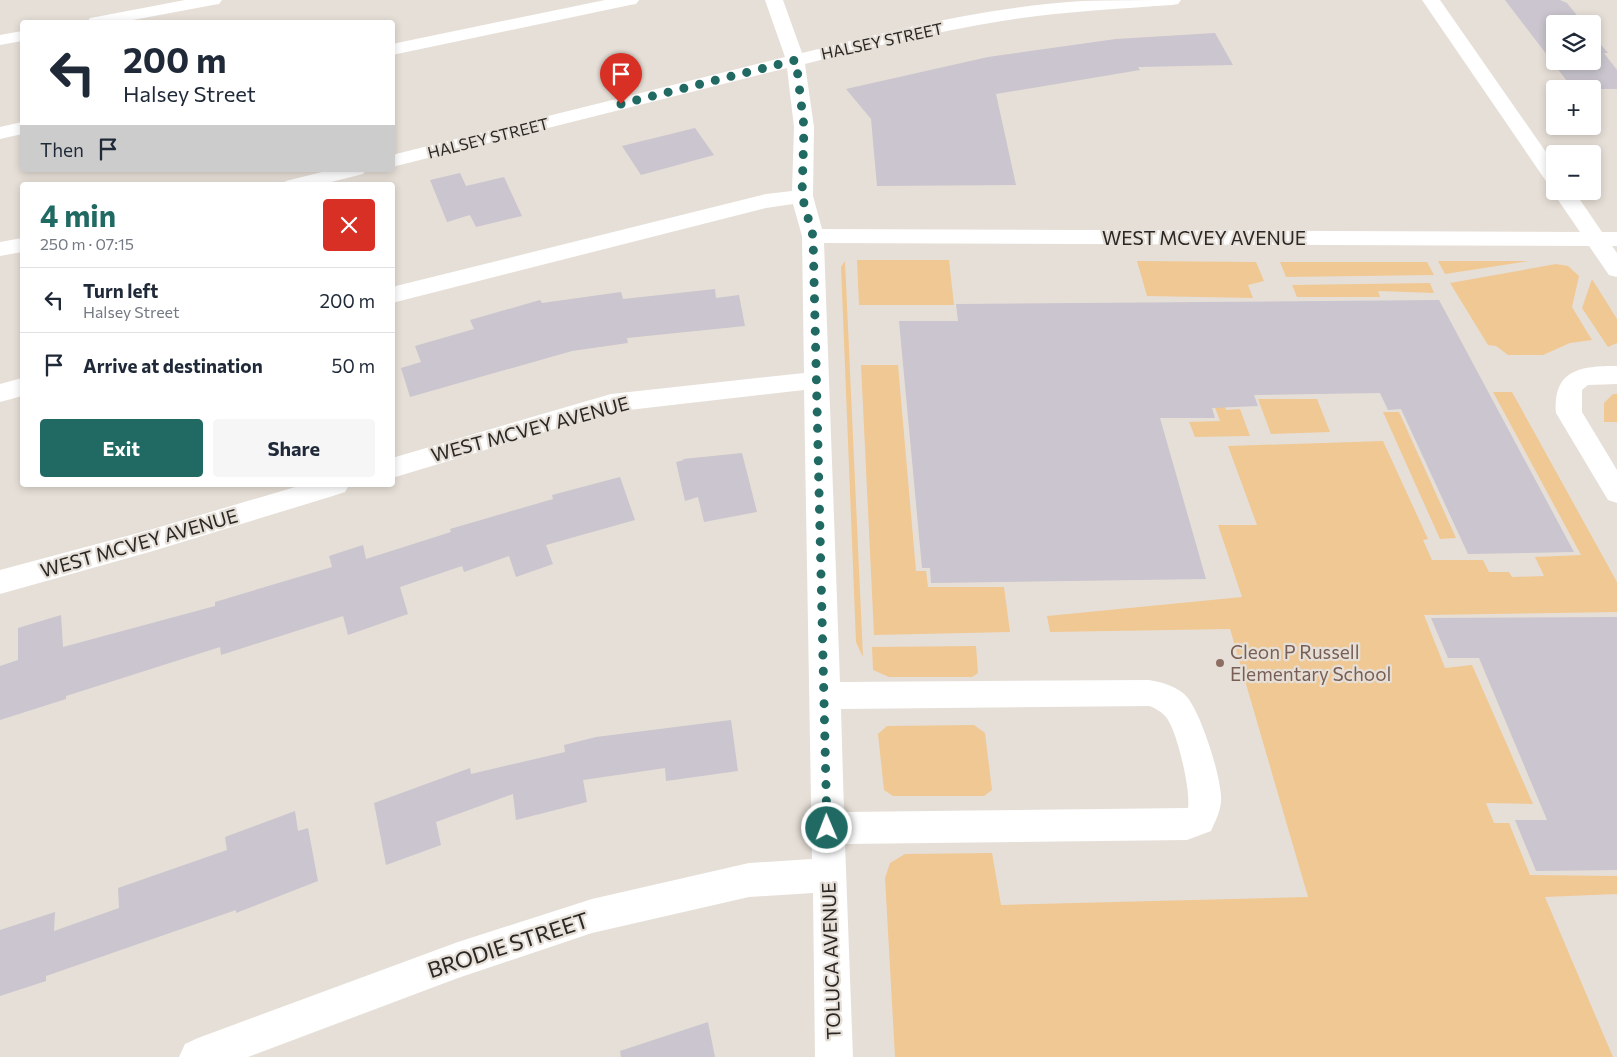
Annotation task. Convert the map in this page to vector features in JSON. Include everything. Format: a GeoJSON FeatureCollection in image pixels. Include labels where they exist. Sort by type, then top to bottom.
{"type":"FeatureCollection","features":[{"type":"Feature","properties":{"kind":"street"},"geometry":{"type":"LineString","coordinates":[[107,20],[213,0]]}},
{"type":"Feature","properties":{"kind":"street"},"geometry":{"type":"LineString","coordinates":[[395,49],[630,0]]}},
{"type":"Feature","properties":{"kind":"street","name":"TOLUCA AVENUE"},"geometry":{"type":"LineString","coordinates":[[774,0],[796,60],[804,127],[802,196],[813,236],[834,1057]]}},
{"type":"Feature","properties":{"kind":"street","name":"HALSEY STREET"},"geometry":{"type":"LineString","coordinates":[[395,160],[893,36],[1002,16],[1079,6],[1172,0]]}},
{"type":"Feature","properties":{"kind":"street"},"geometry":{"type":"LineString","coordinates":[[1432,0],[1546,167]]}},
{"type":"Feature","properties":{"kind":"street"},"geometry":{"type":"LineString","coordinates":[[0,40],[20,36]]}},
{"type":"Feature","properties":{"kind":"street"},"geometry":{"type":"LineString","coordinates":[[0,133],[20,128]]}},
{"type":"Feature","properties":{"kind":"street"},"geometry":{"type":"LineString","coordinates":[[306,182],[348,172]]}},
{"type":"Feature","properties":{"kind":"street"},"geometry":{"type":"LineString","coordinates":[[395,294],[766,201],[802,196]]}},
{"type":"Feature","properties":{"kind":"street"},"geometry":{"type":"LineString","coordinates":[[1570,200],[1606,239],[1617,270]]}},
{"type":"Feature","properties":{"kind":"street","name":"WEST MCVEY AVENUE"},"geometry":{"type":"LineString","coordinates":[[813,236],[1606,239]]}},
{"type":"Feature","properties":{"kind":"street"},"geometry":{"type":"LineString","coordinates":[[0,249],[20,245]]}},
{"type":"Feature","properties":{"kind":"street"},"geometry":{"type":"LineString","coordinates":[[1617,375],[1587,375],[1576,379],[1570,387],[1567,399],[1569,413],[1617,493]]}},
{"type":"Feature","properties":{"kind":"street","name":"WEST MCVEY AVENUE"},"geometry":{"type":"LineString","coordinates":[[395,467],[611,403],[817,380]]}},
{"type":"Feature","properties":{"kind":"street"},"geometry":{"type":"LineString","coordinates":[[0,393],[20,388]]}},
{"type":"Feature","properties":{"kind":"street","name":"WEST MCVEY AVENUE"},"geometry":{"type":"LineString","coordinates":[[0,582],[153,540],[329,487]]}},
{"type":"Feature","properties":{"kind":"street"},"geometry":{"type":"LineString","coordinates":[[824,695],[930,696],[1149,692],[1163,696],[1177,707],[1186,720],[1205,796],[1204,810],[1199,820],[1187,824],[827,828]]}},
{"type":"Feature","properties":{"kind":"street","name":"BRODIE STREET"},"geometry":{"type":"LineString","coordinates":[[198,1057],[458,960],[592,916],[749,880],[828,876]]}},
{"type":"Feature","properties":{"kind":"shaded area"},"geometry":{"type":"Polygon","coordinates":[[[857,260],[949,260],[954,305],[859,305],[857,260]]]}},
{"type":"Feature","properties":{"kind":"shaded area"},"geometry":{"type":"Polygon","coordinates":[[[845,261],[863,657],[856,642],[841,267],[845,261]]]}},
{"type":"Feature","properties":{"kind":"shaded area"},"geometry":{"type":"Polygon","coordinates":[[[1137,261],[1256,262],[1264,281],[1248,285],[1253,298],[1147,296],[1137,261]]]}},
{"type":"Feature","properties":{"kind":"shaded area"},"geometry":{"type":"Polygon","coordinates":[[[1438,261],[1529,261],[1445,274],[1438,261]]]}},
{"type":"Feature","properties":{"kind":"shaded area"},"geometry":{"type":"Polygon","coordinates":[[[1280,262],[1427,262],[1434,275],[1286,277],[1280,262]]]}},
{"type":"Feature","properties":{"kind":"shaded area"},"geometry":{"type":"Polygon","coordinates":[[[1556,264],[1568,266],[1579,276],[1572,307],[1592,340],[1570,343],[1543,355],[1508,355],[1496,346],[1488,345],[1450,283],[1556,264]]]}},
{"type":"Feature","properties":{"kind":"shaded area"},"geometry":{"type":"Polygon","coordinates":[[[1592,279],[1617,319],[1617,343],[1608,347],[1582,308],[1592,279]]]}},
{"type":"Feature","properties":{"kind":"shaded area"},"geometry":{"type":"Polygon","coordinates":[[[1430,283],[1434,293],[1378,291],[1380,297],[1297,297],[1292,285],[1430,283]]]}},
{"type":"Feature","properties":{"kind":"shaded area"},"geometry":{"type":"Polygon","coordinates":[[[861,365],[898,365],[916,571],[926,571],[928,587],[1004,587],[1010,632],[874,635],[861,365]]]}},
{"type":"Feature","properties":{"kind":"shaded area"},"geometry":{"type":"Polygon","coordinates":[[[1493,392],[1512,392],[1617,582],[1617,612],[1424,615],[1445,668],[1472,665],[1533,804],[1486,803],[1494,823],[1509,823],[1530,875],[1617,876],[1617,894],[1545,897],[1613,1057],[895,1057],[885,878],[890,863],[905,854],[992,853],[1001,905],[1308,897],[1230,629],[1050,632],[1047,616],[1242,597],[1218,525],[1257,525],[1228,446],[1383,441],[1428,539],[1423,540],[1432,560],[1483,560],[1489,572],[1509,572],[1512,577],[1544,576],[1535,557],[1581,555],[1493,392]]]}},
{"type":"Feature","properties":{"kind":"shaded area"},"geometry":{"type":"Polygon","coordinates":[[[1613,394],[1617,394],[1617,422],[1604,422],[1604,403],[1613,394]]]}},
{"type":"Feature","properties":{"kind":"shaded area"},"geometry":{"type":"Polygon","coordinates":[[[1212,399],[1223,399],[1226,410],[1240,409],[1250,436],[1195,437],[1189,422],[1220,421],[1212,399]]]}},
{"type":"Feature","properties":{"kind":"shaded area"},"geometry":{"type":"Polygon","coordinates":[[[1258,399],[1317,399],[1330,432],[1271,434],[1258,399]]]}},
{"type":"Feature","properties":{"kind":"shaded area"},"geometry":{"type":"Polygon","coordinates":[[[1383,412],[1399,412],[1456,538],[1440,539],[1383,412]]]}},
{"type":"Feature","properties":{"kind":"shaded area"},"geometry":{"type":"Polygon","coordinates":[[[976,646],[978,673],[972,677],[889,677],[873,670],[872,647],[976,646]]]}},
{"type":"Feature","properties":{"kind":"shaded area"},"geometry":{"type":"Polygon","coordinates":[[[974,725],[985,733],[992,790],[984,796],[893,796],[884,790],[878,734],[887,726],[974,725]]]}},
{"type":"Feature","properties":{"kind":"building"},"geometry":{"type":"Polygon","coordinates":[[[1505,0],[1560,0],[1567,3],[1577,15],[1546,15],[1546,54],[1505,0]]]}},
{"type":"Feature","properties":{"kind":"building"},"geometry":{"type":"Polygon","coordinates":[[[1215,33],[1233,65],[1138,67],[1140,70],[996,94],[1016,185],[877,186],[871,119],[846,89],[988,57],[1116,39],[1215,33]]]}},
{"type":"Feature","properties":{"kind":"building"},"geometry":{"type":"Polygon","coordinates":[[[1601,45],[1608,53],[1604,53],[1617,70],[1617,89],[1601,89],[1601,80],[1566,80],[1558,70],[1601,70],[1601,45]]]}},
{"type":"Feature","properties":{"kind":"building"},"geometry":{"type":"Polygon","coordinates":[[[695,128],[714,155],[641,175],[622,146],[695,128]]]}},
{"type":"Feature","properties":{"kind":"building"},"geometry":{"type":"Polygon","coordinates":[[[460,173],[466,186],[504,177],[522,216],[476,227],[470,215],[447,222],[430,180],[460,173]]]}},
{"type":"Feature","properties":{"kind":"building"},"geometry":{"type":"Polygon","coordinates":[[[715,289],[716,298],[739,295],[745,326],[627,338],[628,343],[572,351],[410,397],[401,368],[421,362],[415,346],[474,329],[470,320],[540,300],[542,303],[621,292],[623,299],[715,289]]]}},
{"type":"Feature","properties":{"kind":"building"},"geometry":{"type":"Polygon","coordinates":[[[1439,300],[1574,552],[1468,554],[1401,409],[1388,410],[1380,393],[1254,395],[1258,406],[1212,408],[1215,418],[1160,418],[1206,579],[931,583],[930,568],[922,568],[899,321],[958,321],[956,304],[1439,300]]]}},
{"type":"Feature","properties":{"kind":"building"},"geometry":{"type":"Polygon","coordinates":[[[742,453],[757,512],[704,522],[698,497],[685,501],[676,462],[683,459],[742,453]]]}},
{"type":"Feature","properties":{"kind":"building"},"geometry":{"type":"Polygon","coordinates":[[[620,477],[635,520],[546,545],[553,564],[516,577],[509,556],[464,572],[462,566],[400,587],[408,614],[348,635],[343,616],[221,655],[220,647],[66,696],[66,699],[0,720],[0,666],[18,660],[18,628],[61,615],[63,647],[215,606],[215,602],[332,567],[329,556],[363,545],[366,559],[451,532],[450,529],[553,499],[552,495],[620,477]]]}},
{"type":"Feature","properties":{"kind":"building"},"geometry":{"type":"Polygon","coordinates":[[[1617,617],[1617,870],[1536,871],[1515,820],[1547,820],[1479,658],[1448,658],[1431,618],[1617,617]]]}},
{"type":"Feature","properties":{"kind":"building"},"geometry":{"type":"Polygon","coordinates":[[[731,720],[738,771],[666,781],[665,768],[583,780],[587,802],[516,820],[513,794],[436,822],[441,845],[386,865],[374,803],[470,768],[471,774],[565,752],[564,745],[596,737],[731,720]]]}},
{"type":"Feature","properties":{"kind":"building"},"geometry":{"type":"Polygon","coordinates":[[[295,811],[298,831],[308,828],[318,881],[236,913],[236,910],[46,976],[46,981],[0,996],[0,930],[55,912],[54,931],[119,908],[118,888],[227,850],[225,837],[295,811]]]}},
{"type":"Feature","properties":{"kind":"building"},"geometry":{"type":"Polygon","coordinates":[[[708,1022],[715,1057],[621,1057],[620,1051],[708,1022]]]}},
{"type":"Feature","properties":{"kind":"place","name":"Cleon P Russell Elementary School"},"geometry":{"type":"Point","coordinates":[1220,663]}},
{"type":"Feature","properties":{"kind":"route"},"geometry":{"type":"LineString","coordinates":[[621,104],[796,60],[804,127],[802,196],[813,236],[827,828]]}}]}
